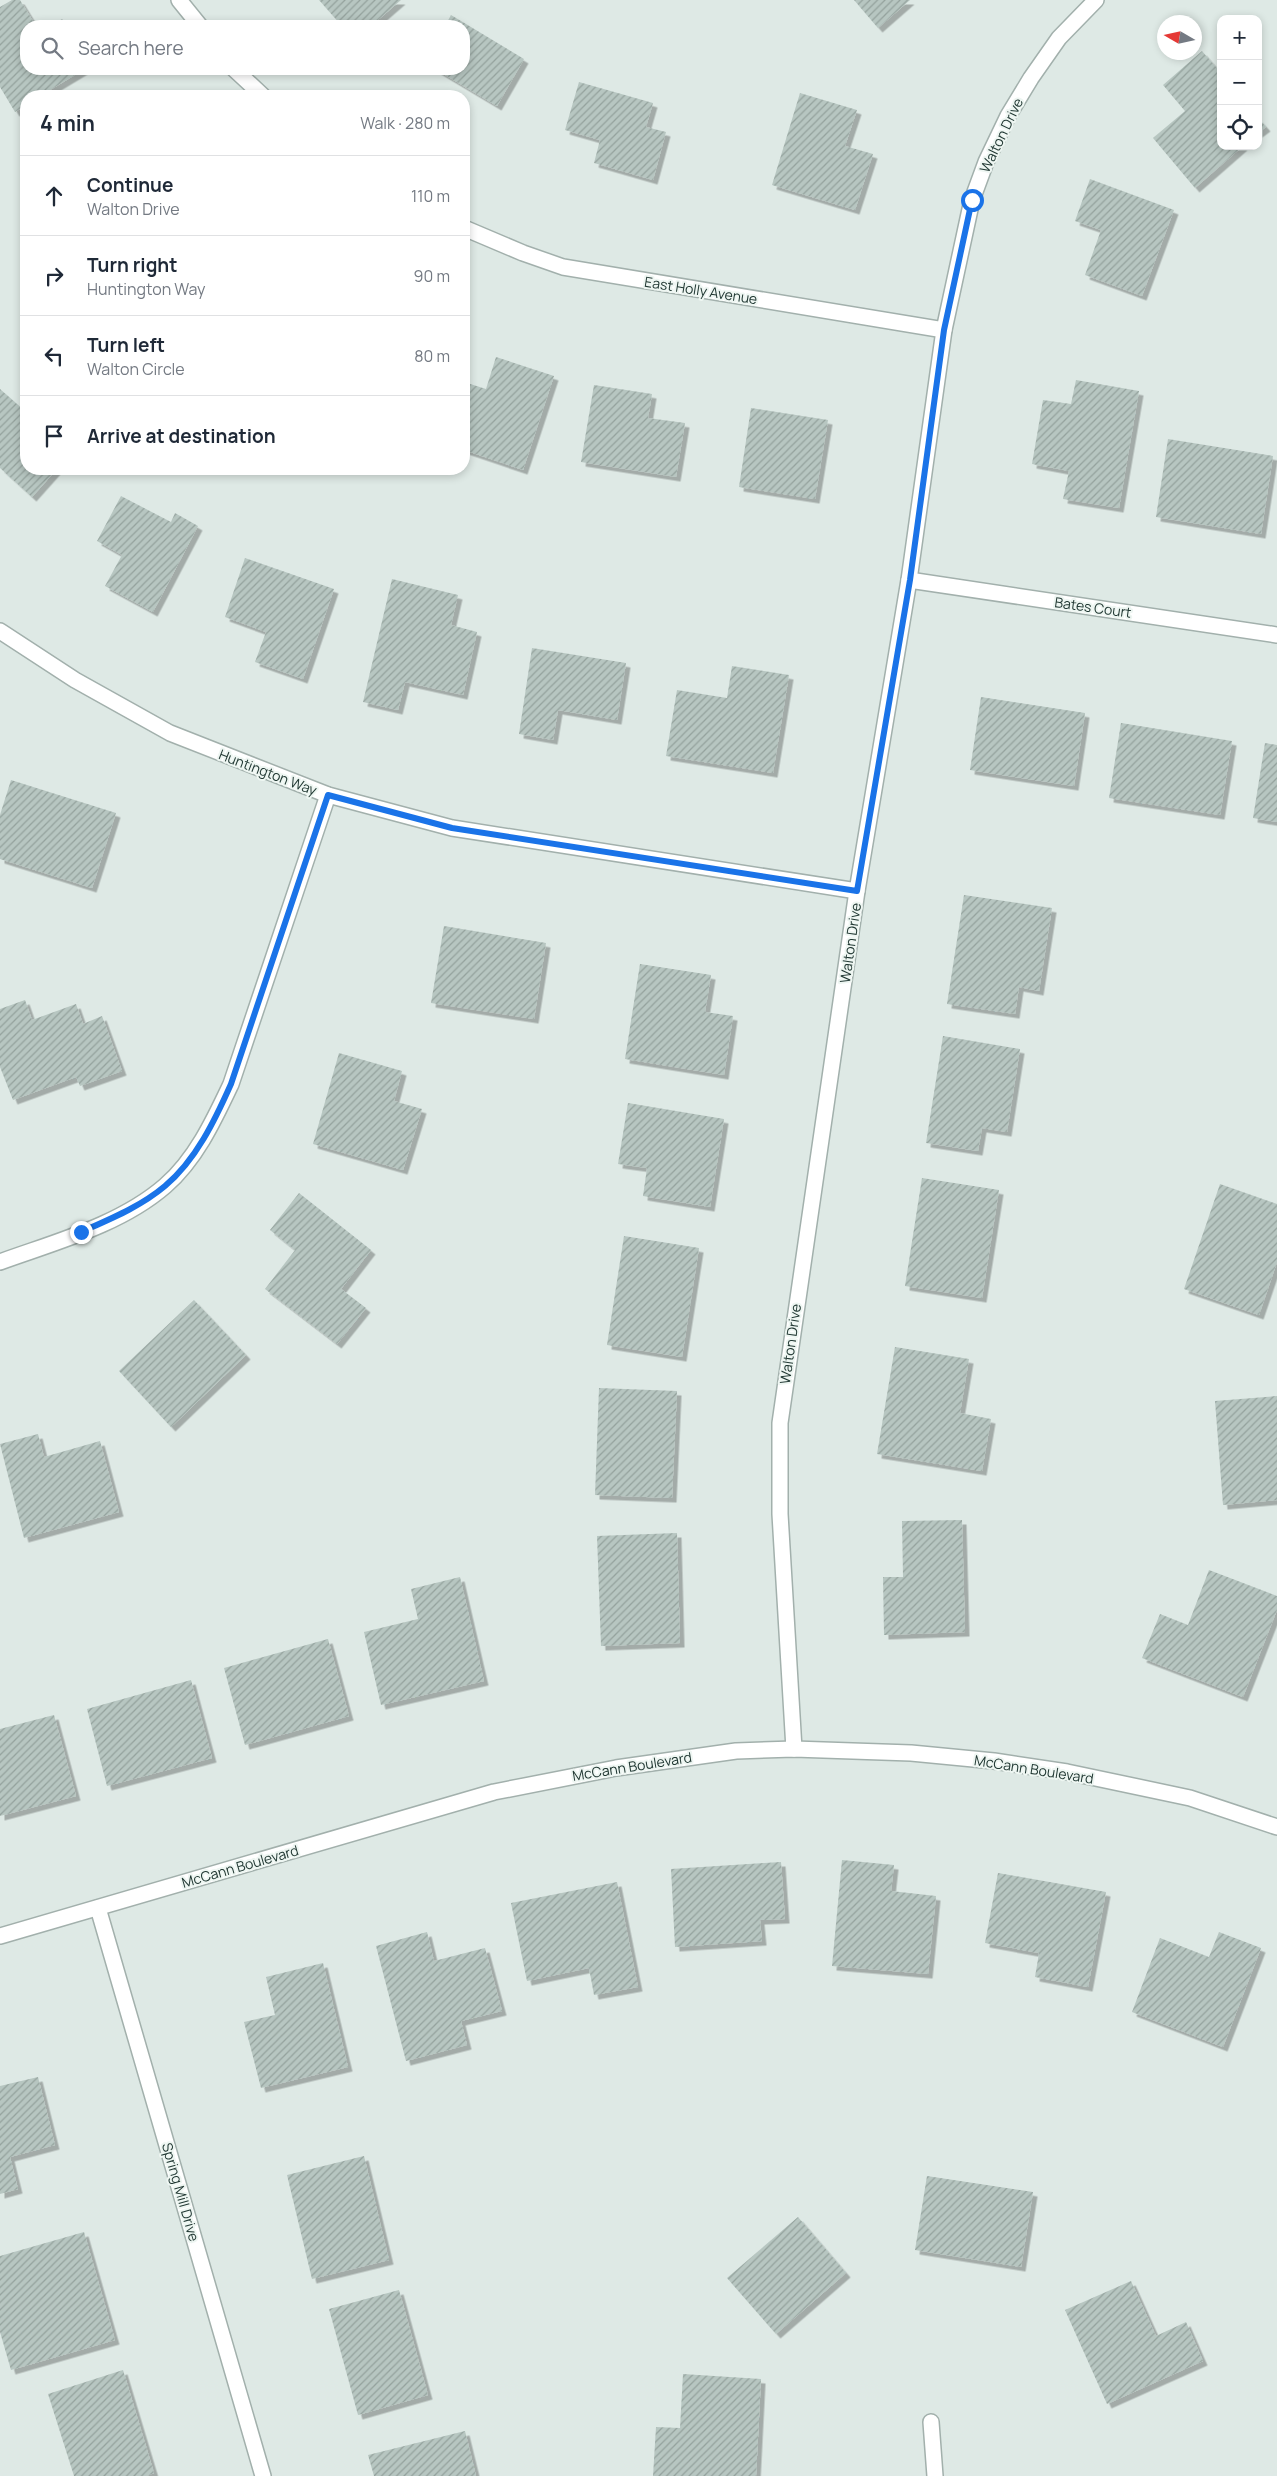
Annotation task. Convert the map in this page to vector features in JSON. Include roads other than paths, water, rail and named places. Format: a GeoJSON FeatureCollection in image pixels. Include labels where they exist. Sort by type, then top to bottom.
{"type":"FeatureCollection","features":[{"type":"Feature","properties":{"kind":"street"},"geometry":{"type":"LineString","coordinates":[[180,0],[195,20]]}},
{"type":"Feature","properties":{"kind":"street","name":"Walton Drive"},"geometry":{"type":"LineString","coordinates":[[794,1749],[780,1523],[780,1423],[857,891],[910,580],[944,330],[972,200],[986,162],[1008,116],[1031,78],[1059,38],[1096,0]]}},
{"type":"Feature","properties":{"kind":"street"},"geometry":{"type":"LineString","coordinates":[[240,75],[257,90]]}},
{"type":"Feature","properties":{"kind":"street","name":"East Holly Avenue"},"geometry":{"type":"LineString","coordinates":[[470,231],[523,253],[563,267],[944,330]]}},
{"type":"Feature","properties":{"kind":"street","name":"Bates Court"},"geometry":{"type":"LineString","coordinates":[[910,580],[1277,635]]}},
{"type":"Feature","properties":{"kind":"street","name":"Huntington Way"},"geometry":{"type":"LineString","coordinates":[[0,631],[82,684],[170,733],[328,795],[452,828],[857,891]]}},
{"type":"Feature","properties":{"kind":"street"},"geometry":{"type":"LineString","coordinates":[[0,1262],[81,1232],[128,1211],[166,1186],[191,1157],[213,1123],[231,1084],[328,795]]}},
{"type":"Feature","properties":{"kind":"street","name":"McCann Boulevard"},"geometry":{"type":"LineString","coordinates":[[0,1936],[443,1806],[544,1780],[676,1758],[736,1751],[794,1749],[911,1753],[994,1761],[1067,1772],[1190,1798],[1277,1827]]}},
{"type":"Feature","properties":{"kind":"street","name":"Spring Mill Drive"},"geometry":{"type":"LineString","coordinates":[[98,1908],[263,2476]]}},
{"type":"Feature","properties":{"kind":"street"},"geometry":{"type":"LineString","coordinates":[[931,2422],[935,2476]]}}]}
